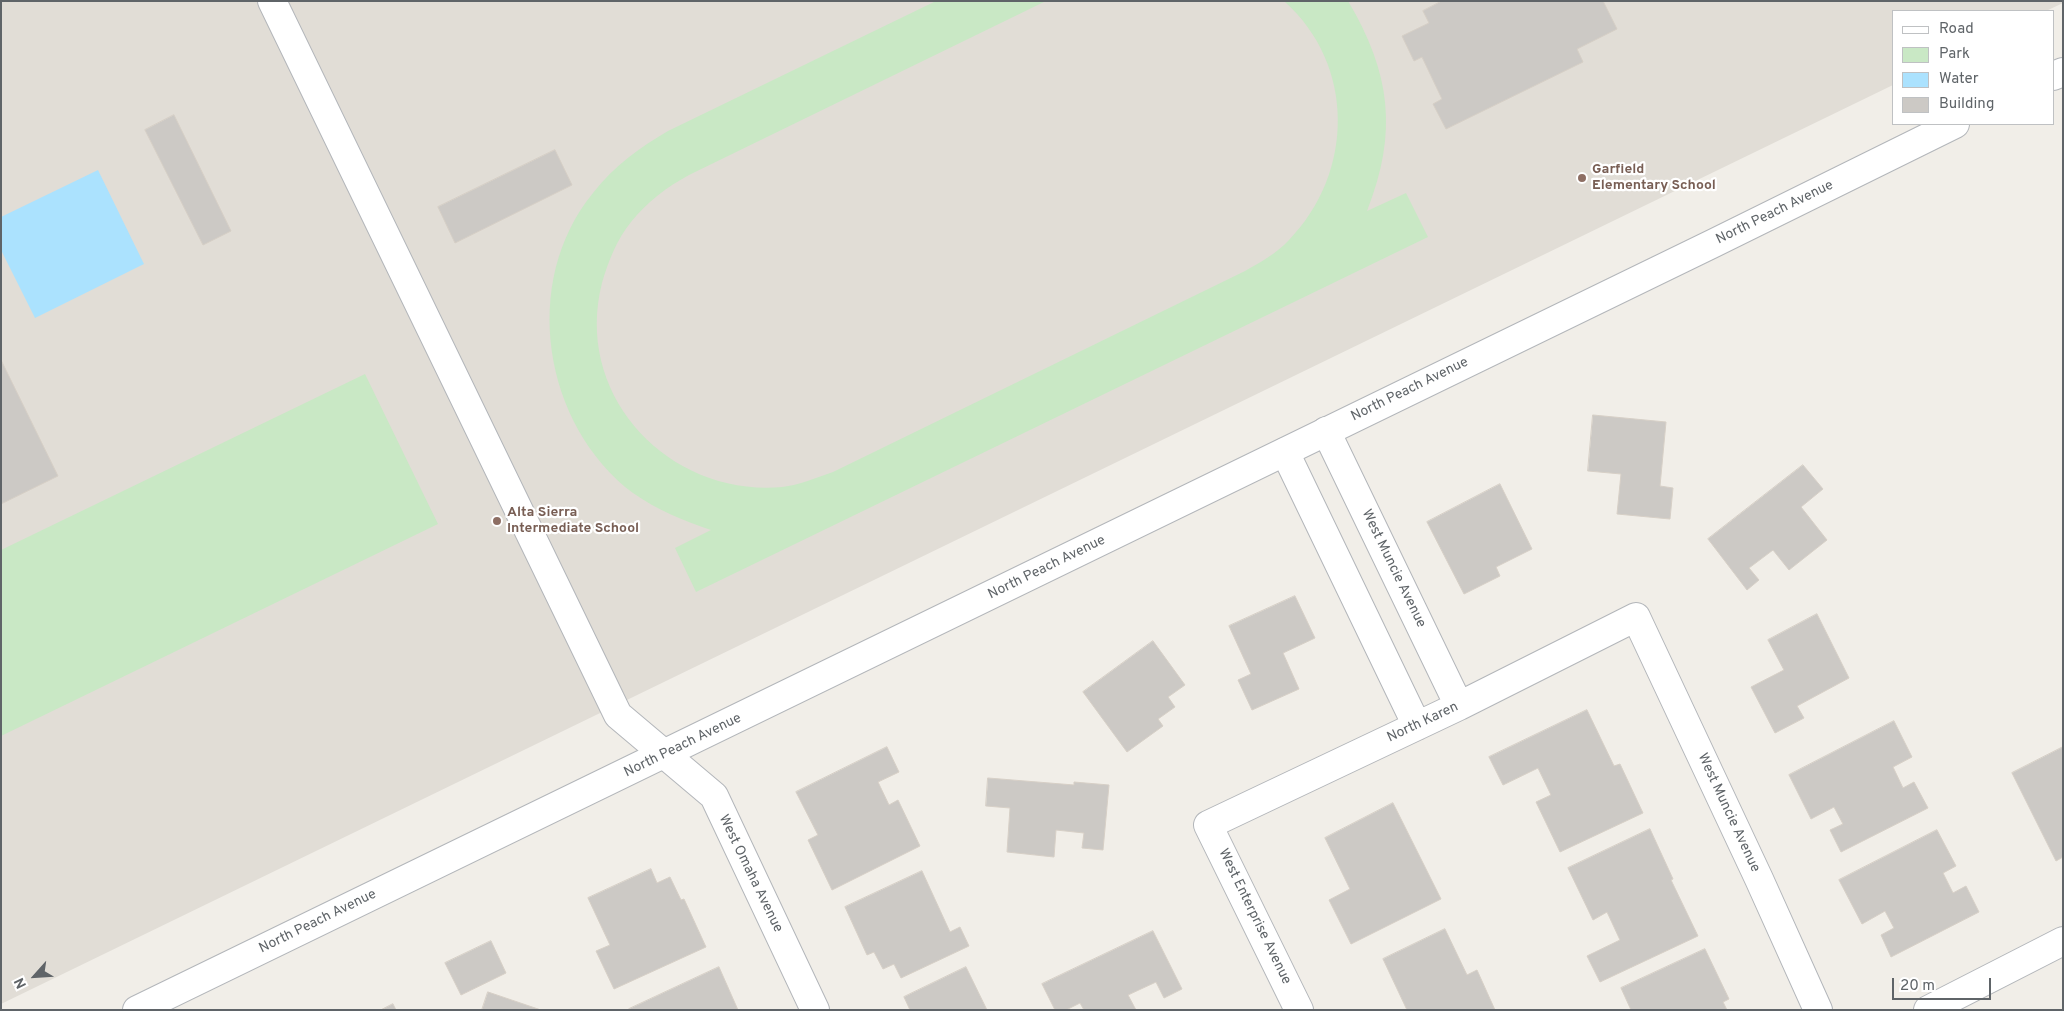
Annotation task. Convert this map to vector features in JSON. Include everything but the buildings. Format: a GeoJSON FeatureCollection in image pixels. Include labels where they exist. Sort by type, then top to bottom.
{"type":"FeatureCollection","features":[{"type":"Feature","properties":{"kind":"street","name":"West Omaha Avenue"},"geometry":{"type":"LineString","coordinates":[[272,1],[618,715],[714,796],[815,1010]]}},
{"type":"Feature","properties":{"kind":"street","name":"North Peach Avenue"},"geometry":{"type":"LineString","coordinates":[[137,1010],[666,754],[1953,125]]}},
{"type":"Feature","properties":{"kind":"street","name":"West Muncie Avenue"},"geometry":{"type":"LineString","coordinates":[[1326,431],[1459,706]]}},
{"type":"Feature","properties":{"kind":"street"},"geometry":{"type":"LineString","coordinates":[[1285,452],[1417,726]]}},
{"type":"Feature","properties":{"kind":"street","name":"West Muncie Avenue"},"geometry":{"type":"LineString","coordinates":[[1636,617],[1759,879],[1818,1010]]}},
{"type":"Feature","properties":{"kind":"street","name":"North Karen"},"geometry":{"type":"LineString","coordinates":[[1208,825],[1459,706],[1636,617]]}},
{"type":"Feature","properties":{"kind":"street","name":"West Enterprise Avenue"},"geometry":{"type":"LineString","coordinates":[[1208,825],[1299,1010]]}},
{"type":"Feature","properties":{"kind":"street"},"geometry":{"type":"LineString","coordinates":[[1928,1010],[2063,941]]}},
{"type":"Feature","properties":{"kind":"shaded area","name":"Alta Sierra Intermediate School"},"geometry":{"type":"Polygon","coordinates":[[[1,1],[2063,1],[2063,3],[2048,10],[1892,10],[1892,85],[1,1004],[1,1]]]}},
{"type":"Feature","properties":{"kind":"green space"},"geometry":{"type":"Polygon","coordinates":[[[936,1],[1046,1],[689,175],[665,190],[644,208],[617,243],[602,283],[597,325],[602,364],[616,400],[639,431],[668,457],[702,475],[741,486],[782,487],[801,483],[833,472],[1263,261],[1289,240],[1310,213],[1326,183],[1335,152],[1338,119],[1334,87],[1324,56],[1308,27],[1284,1],[1348,1],[1373,53],[1381,79],[1385,104],[1386,129],[1383,155],[1377,183],[1367,211],[1406,193],[1428,237],[696,592],[675,548],[711,530],[652,505],[633,493],[602,464],[579,430],[562,392],[552,351],[550,309],[556,268],[570,229],[601,183],[628,158],[657,137],[936,1]]]}},
{"type":"Feature","properties":{"kind":"green space"},"geometry":{"type":"Polygon","coordinates":[[[365,374],[438,524],[1,736],[1,550],[365,374]]]}},
{"type":"Feature","properties":{"kind":"water"},"geometry":{"type":"Polygon","coordinates":[[[98,170],[144,264],[35,318],[1,250],[1,217],[98,170]]]}},
{"type":"Feature","properties":{"kind":"place","name":"Garfield Elementary School"},"geometry":{"type":"Point","coordinates":[1582,178]}},
{"type":"Feature","properties":{"kind":"place","name":"Alta Sierra Intermediate School"},"geometry":{"type":"Point","coordinates":[497,521]}}]}
